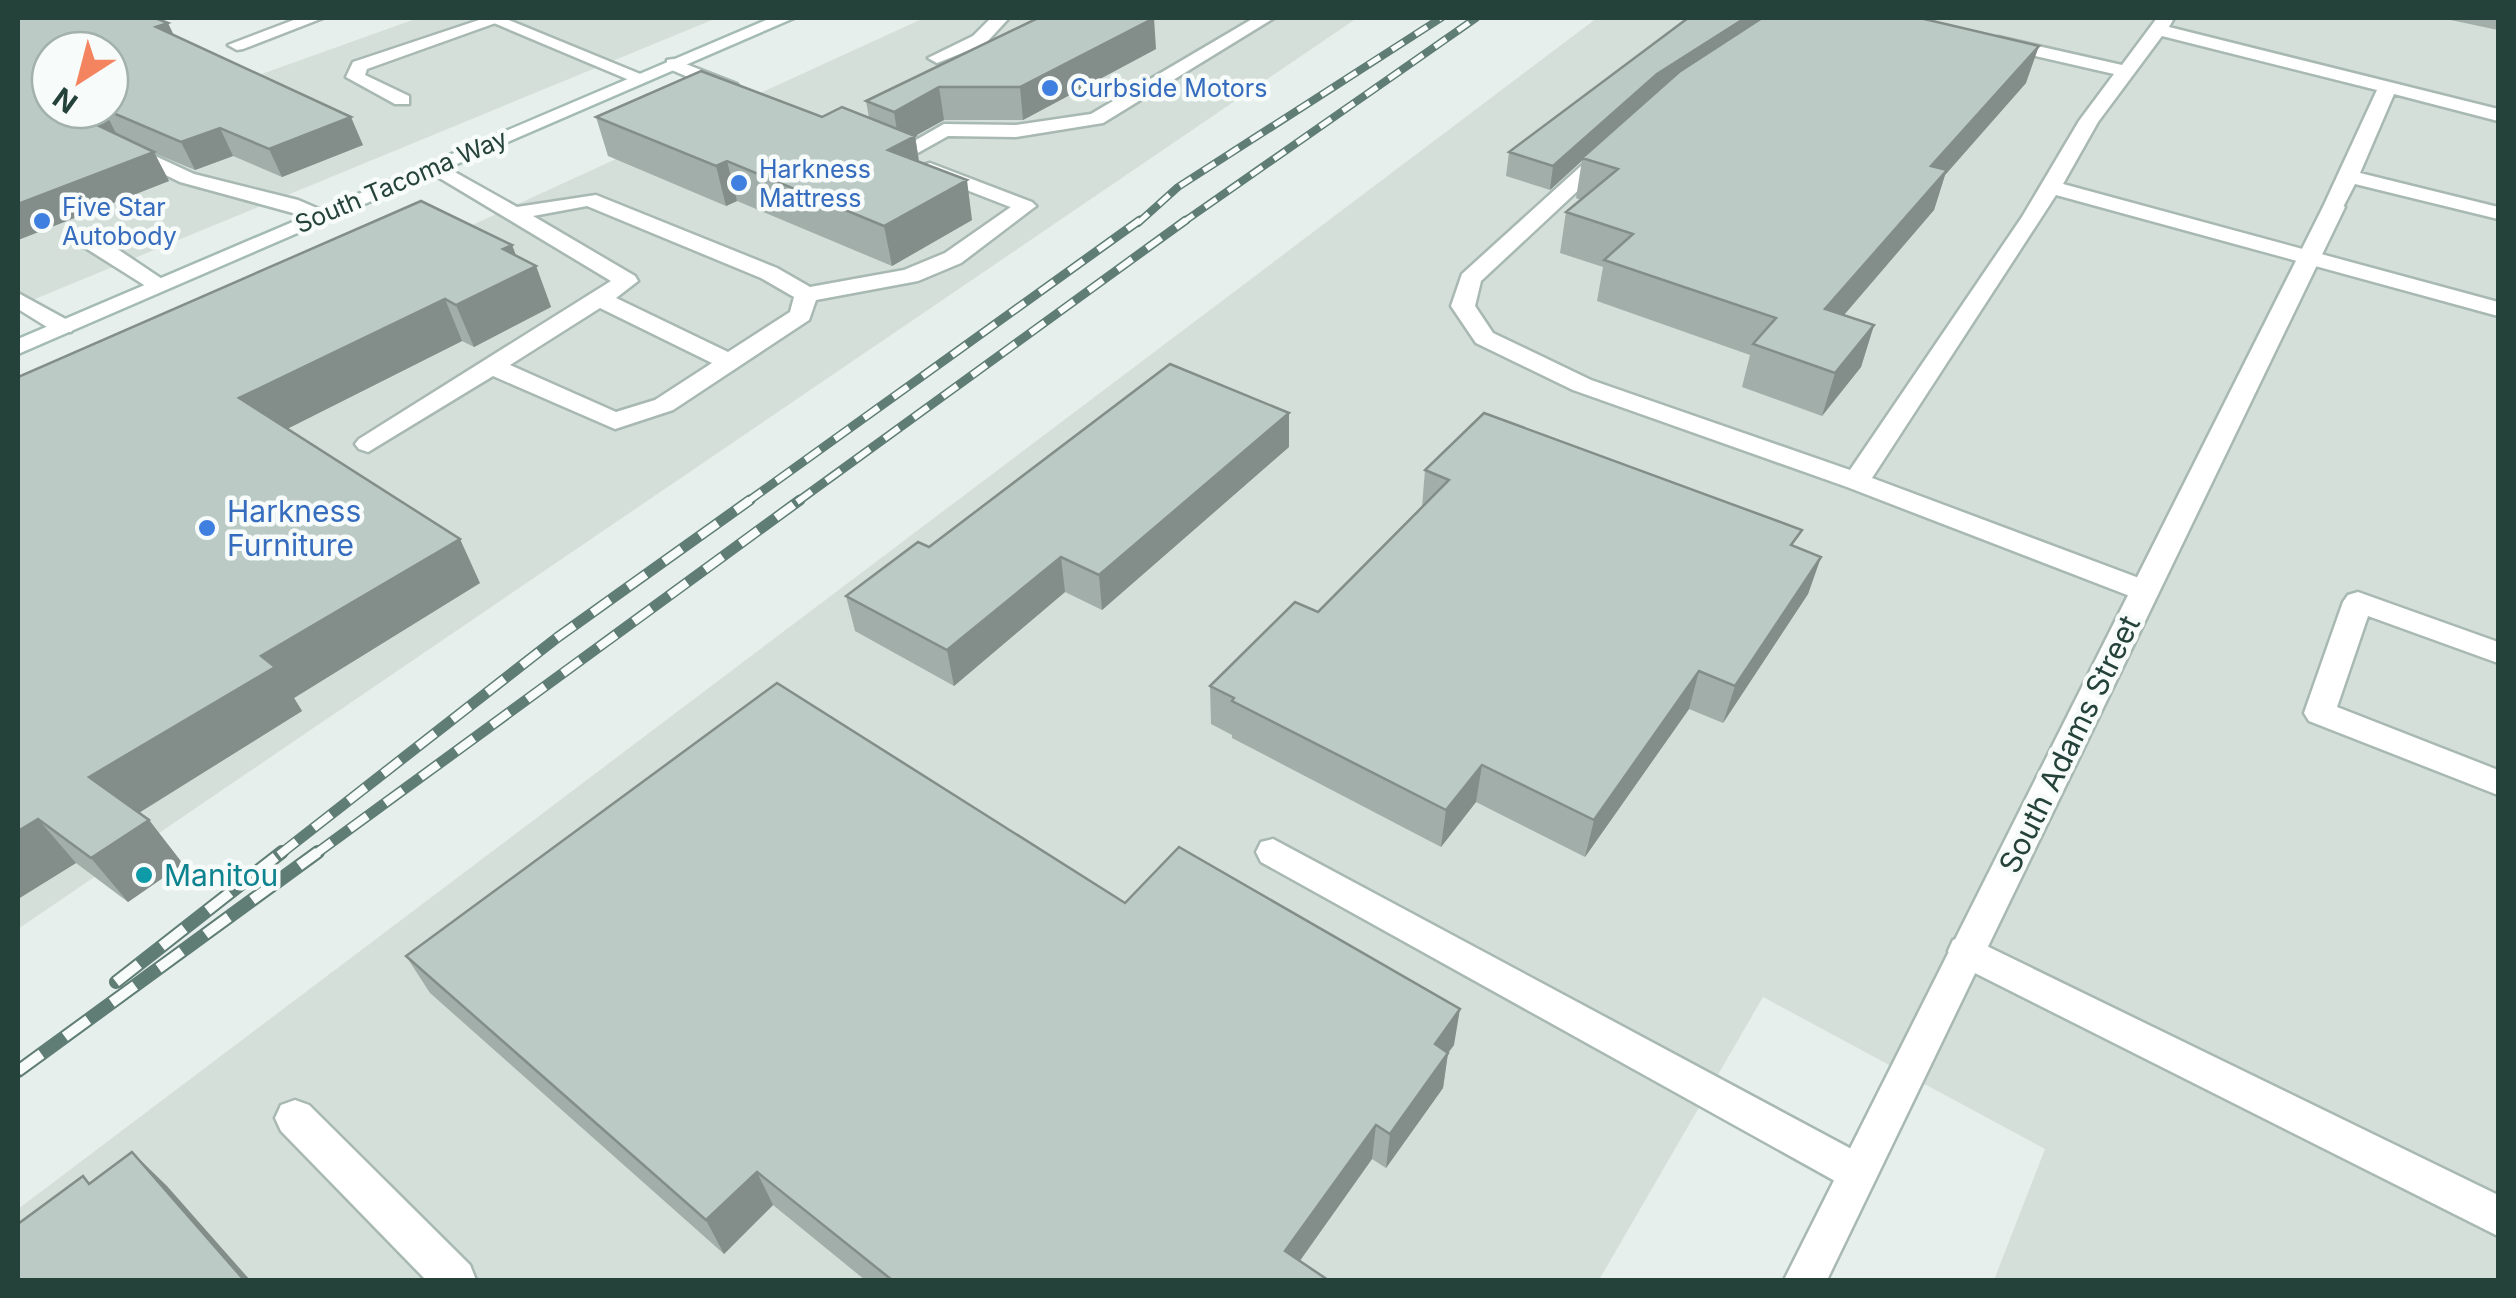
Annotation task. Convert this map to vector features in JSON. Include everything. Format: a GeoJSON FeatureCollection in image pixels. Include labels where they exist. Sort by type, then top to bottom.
{"type":"FeatureCollection","features":[{"type":"Feature","properties":{"kind":"street"},"geometry":{"type":"LineString","coordinates":[[237,45],[314,18]]}},
{"type":"Feature","properties":{"kind":"street"},"geometry":{"type":"LineString","coordinates":[[402,100],[354,77],[359,66],[492,18],[641,78]]}},
{"type":"Feature","properties":{"kind":"street","name":"South Tacoma Way"},"geometry":{"type":"LineString","coordinates":[[18,347],[785,18]]}},
{"type":"Feature","properties":{"kind":"street"},"geometry":{"type":"LineString","coordinates":[[937,58],[978,40],[1000,18]]}},
{"type":"Feature","properties":{"kind":"street"},"geometry":{"type":"LineString","coordinates":[[514,214],[589,198],[770,273],[806,295],[910,276],[953,258],[1025,206],[889,153],[944,130],[1016,131],[1096,119],[1265,18]]}},
{"type":"Feature","properties":{"kind":"street"},"geometry":{"type":"LineString","coordinates":[[1856,481],[2124,71],[2161,24],[2387,90],[2498,116]]}},
{"type":"Feature","properties":{"kind":"street"},"geometry":{"type":"LineString","coordinates":[[1988,40],[2124,71]]}},
{"type":"Feature","properties":{"kind":"street"},"geometry":{"type":"LineString","coordinates":[[673,64],[742,92]]}},
{"type":"Feature","properties":{"kind":"street","name":"South Adams Street"},"geometry":{"type":"LineString","coordinates":[[1805,1280],[2334,207],[2387,90]]}},
{"type":"Feature","properties":{"kind":"street"},"geometry":{"type":"LineString","coordinates":[[1618,142],[1470,278],[1463,306],[1484,338],[1582,385],[1856,481],[2145,590]]}},
{"type":"Feature","properties":{"kind":"street"},"geometry":{"type":"LineString","coordinates":[[120,146],[187,178],[291,204],[322,216]]}},
{"type":"Feature","properties":{"kind":"street"},"geometry":{"type":"LineString","coordinates":[[368,444],[627,281],[435,167]]}},
{"type":"Feature","properties":{"kind":"street"},"geometry":{"type":"LineString","coordinates":[[2347,176],[2498,213]]}},
{"type":"Feature","properties":{"kind":"street"},"geometry":{"type":"LineString","coordinates":[[2051,188],[2498,310]]}},
{"type":"Feature","properties":{"kind":"street"},"geometry":{"type":"LineString","coordinates":[[84,238],[160,286]]}},
{"type":"Feature","properties":{"kind":"street"},"geometry":{"type":"LineString","coordinates":[[494,367],[615,420],[664,405],[801,315],[806,295]]}},
{"type":"Feature","properties":{"kind":"street"},"geometry":{"type":"LineString","coordinates":[[599,299],[729,362]]}},
{"type":"Feature","properties":{"kind":"street"},"geometry":{"type":"LineString","coordinates":[[18,300],[63,328]]}},
{"type":"Feature","properties":{"kind":"street"},"geometry":{"type":"LineString","coordinates":[[2498,653],[2358,602],[2320,713],[2498,784]]}},
{"type":"Feature","properties":{"kind":"street"},"geometry":{"type":"LineString","coordinates":[[1273,852],[1858,1173]]}},
{"type":"Feature","properties":{"kind":"street"},"geometry":{"type":"LineString","coordinates":[[1966,952],[2498,1216]]}},
{"type":"Feature","properties":{"kind":"street"},"geometry":{"type":"LineString","coordinates":[[295,1118],[455,1280]]}},
{"type":"Feature","properties":{"kind":"shaded area"},"geometry":{"type":"Polygon","coordinates":[[[418,18],[717,18],[18,306],[18,161],[105,130],[130,130],[130,121],[418,18]]]}},
{"type":"Feature","properties":{"kind":"shaded area"},"geometry":{"type":"Polygon","coordinates":[[[924,18],[1357,18],[18,929],[18,433],[924,18]]]}},
{"type":"Feature","properties":{"kind":"shaded area"},"geometry":{"type":"Polygon","coordinates":[[[1597,18],[2498,18],[2498,1280],[1994,1280],[2045,1149],[1763,997],[1599,1280],[18,1280],[18,1209],[1597,18]]]}},
{"type":"Feature","properties":{"kind":"building"},"geometry":{"type":"Polygon","coordinates":[[[18,18],[155,18],[168,23],[156,27],[351,117],[269,149],[220,128],[181,142],[130,120],[130,30],[30,30],[30,130],[108,130],[154,152],[18,204],[18,18]]]}},
{"type":"Feature","properties":{"kind":"building"},"geometry":{"type":"Polygon","coordinates":[[[1038,18],[1154,18],[1020,87],[939,87],[894,112],[866,101],[1038,18]]]}},
{"type":"Feature","properties":{"kind":"building"},"geometry":{"type":"Polygon","coordinates":[[[1688,18],[1745,18],[1657,74],[1553,166],[1509,152],[1688,18]]]}},
{"type":"Feature","properties":{"kind":"building"},"geometry":{"type":"Polygon","coordinates":[[[1762,18],[1920,18],[2039,46],[1931,166],[1947,170],[1825,309],[1874,325],[1835,373],[1753,344],[1776,318],[1604,260],[1633,234],[1566,212],[1618,169],[1582,158],[1679,72],[1762,18]]]}},
{"type":"Feature","properties":{"kind":"building"},"geometry":{"type":"Polygon","coordinates":[[[701,71],[822,117],[842,107],[915,136],[888,150],[967,180],[884,226],[727,161],[716,166],[596,117],[701,71]]]}},
{"type":"Feature","properties":{"kind":"building","name":"Harkness Furniture"},"geometry":{"type":"Polygon","coordinates":[[[421,201],[512,245],[503,249],[536,266],[456,305],[445,299],[239,398],[460,539],[261,656],[275,667],[89,777],[149,820],[91,858],[38,819],[18,831],[18,377],[421,201]]]}},
{"type":"Feature","properties":{"kind":"building"},"geometry":{"type":"Polygon","coordinates":[[[1170,364],[1289,413],[1099,575],[1061,557],[947,650],[846,596],[918,542],[929,547],[1170,364]]]}},
{"type":"Feature","properties":{"kind":"building"},"geometry":{"type":"Polygon","coordinates":[[[1484,413],[1802,530],[1791,545],[1821,557],[1735,686],[1699,671],[1594,820],[1482,765],[1446,810],[1232,701],[1234,698],[1210,686],[1295,602],[1318,612],[1449,480],[1425,470],[1484,413]]]}},
{"type":"Feature","properties":{"kind":"building"},"geometry":{"type":"Polygon","coordinates":[[[777,683],[1125,903],[1179,847],[1460,1009],[1435,1044],[1448,1053],[1390,1134],[1376,1125],[1285,1251],[1328,1280],[892,1280],[757,1172],[706,1220],[406,956],[777,683]]]}},
{"type":"Feature","properties":{"kind":"building"},"geometry":{"type":"Polygon","coordinates":[[[132,1152],[244,1280],[18,1280],[18,1224],[83,1176],[89,1184],[132,1152]]]}},
{"type":"Feature","properties":{"kind":"railway"},"geometry":{"type":"LineString","coordinates":[[1138,223],[1178,187],[1441,18]]}},
{"type":"Feature","properties":{"kind":"railway"},"geometry":{"type":"LineString","coordinates":[[1182,223],[1476,18]]}},
{"type":"Feature","properties":{"kind":"railway"},"geometry":{"type":"LineString","coordinates":[[747,502],[1140,220]]}},
{"type":"Feature","properties":{"kind":"railway"},"geometry":{"type":"LineString","coordinates":[[797,502],[1186,220]]}},
{"type":"Feature","properties":{"kind":"railway"},"geometry":{"type":"LineString","coordinates":[[279,855],[558,637],[750,500]]}},
{"type":"Feature","properties":{"kind":"railway"},"geometry":{"type":"LineString","coordinates":[[314,855],[800,500]]}},
{"type":"Feature","properties":{"kind":"railway"},"geometry":{"type":"LineString","coordinates":[[116,982],[282,852]]}},
{"type":"Feature","properties":{"kind":"railway"},"geometry":{"type":"LineString","coordinates":[[18,1071],[318,852]]}},
{"type":"Feature","properties":{"kind":"place","name":"Curbside Motors"},"geometry":{"type":"Point","coordinates":[1050,88]}},
{"type":"Feature","properties":{"kind":"place","name":"Harkness Mattress"},"geometry":{"type":"Point","coordinates":[739,183]}},
{"type":"Feature","properties":{"kind":"place","name":"Five Star Autobody"},"geometry":{"type":"Point","coordinates":[42,221]}},
{"type":"Feature","properties":{"kind":"place","name":"Harkness Furniture"},"geometry":{"type":"Point","coordinates":[207,528]}},
{"type":"Feature","properties":{"kind":"place","name":"Manitou"},"geometry":{"type":"Point","coordinates":[144,875]}}]}
